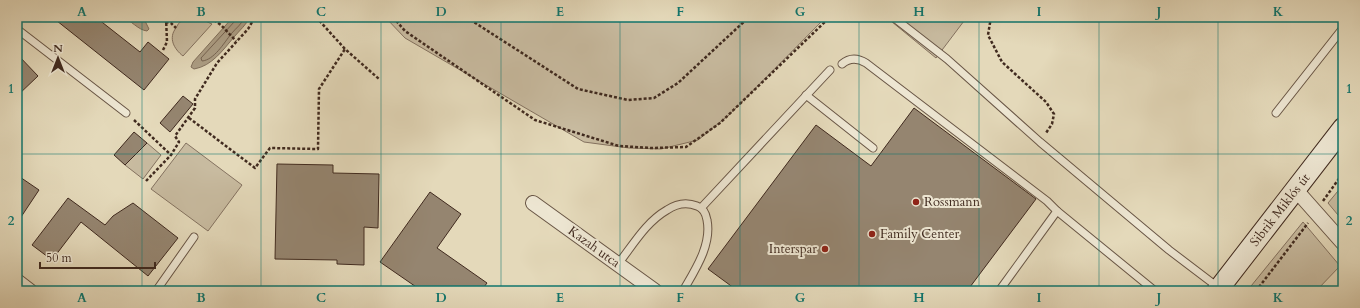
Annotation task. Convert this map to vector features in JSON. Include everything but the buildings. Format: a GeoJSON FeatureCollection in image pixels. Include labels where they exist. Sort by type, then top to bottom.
{"type":"FeatureCollection","features":[{"type":"Feature","properties":{"kind":"street","name":"Sibrik Miklós út"},"geometry":{"type":"LineString","coordinates":[[1218,290],[1343,128]]}},
{"type":"Feature","properties":{"kind":"street"},"geometry":{"type":"LineString","coordinates":[[1296,190],[1343,243]]}},
{"type":"Feature","properties":{"kind":"street","name":"Kazah utca"},"geometry":{"type":"LineString","coordinates":[[532,203],[618,264],[650,290]]}},
{"type":"Feature","properties":{"kind":"lane"},"geometry":{"type":"LineString","coordinates":[[893,17],[947,59],[1040,142],[1218,290]]}},
{"type":"Feature","properties":{"kind":"lane"},"geometry":{"type":"LineString","coordinates":[[1276,113],[1343,28]]}},
{"type":"Feature","properties":{"kind":"lane"},"geometry":{"type":"LineString","coordinates":[[17,29],[126,113]]}},
{"type":"Feature","properties":{"kind":"lane"},"geometry":{"type":"LineString","coordinates":[[842,64],[851,59],[861,60],[866,63],[1047,201],[1057,211],[1155,291]]}},
{"type":"Feature","properties":{"kind":"lane"},"geometry":{"type":"LineString","coordinates":[[701,208],[830,70]]}},
{"type":"Feature","properties":{"kind":"lane"},"geometry":{"type":"LineString","coordinates":[[806,95],[873,148]]}},
{"type":"Feature","properties":{"kind":"lane"},"geometry":{"type":"LineString","coordinates":[[618,264],[640,234],[659,215],[679,205],[692,204],[701,208],[707,218],[708,226],[706,246],[694,273],[683,291]]}},
{"type":"Feature","properties":{"kind":"lane"},"geometry":{"type":"LineString","coordinates":[[999,291],[1057,211]]}},
{"type":"Feature","properties":{"kind":"lane"},"geometry":{"type":"LineString","coordinates":[[156,291],[194,237]]}},
{"type":"Feature","properties":{"kind":"path"},"geometry":{"type":"LineString","coordinates":[[164,50],[167,42],[167,17]]}},
{"type":"Feature","properties":{"kind":"path"},"geometry":{"type":"LineString","coordinates":[[210,17],[221,25],[235,40]]}},
{"type":"Feature","properties":{"kind":"path"},"geometry":{"type":"LineString","coordinates":[[146,181],[171,155],[179,142],[175,136],[195,108],[195,99],[216,63],[235,40],[248,29],[255,17]]}},
{"type":"Feature","properties":{"kind":"path"},"geometry":{"type":"LineString","coordinates":[[316,17],[345,49],[380,79]]}},
{"type":"Feature","properties":{"kind":"path"},"geometry":{"type":"LineString","coordinates":[[393,17],[405,31],[536,120],[619,146],[652,148],[686,147],[720,123],[830,17]]}},
{"type":"Feature","properties":{"kind":"path"},"geometry":{"type":"LineString","coordinates":[[466,17],[578,89],[628,100],[654,98],[678,83],[749,17]]}},
{"type":"Feature","properties":{"kind":"path"},"geometry":{"type":"LineString","coordinates":[[991,17],[988,35],[1002,62],[1046,102],[1054,114],[1052,124],[1040,142]]}},
{"type":"Feature","properties":{"kind":"path"},"geometry":{"type":"LineString","coordinates":[[166,22],[171,23],[176,28]]}},
{"type":"Feature","properties":{"kind":"path"},"geometry":{"type":"LineString","coordinates":[[189,118],[255,168],[270,148],[318,149],[319,89],[345,49]]}},
{"type":"Feature","properties":{"kind":"path"},"geometry":{"type":"LineString","coordinates":[[126,113],[171,155]]}},
{"type":"Feature","properties":{"kind":"path"},"geometry":{"type":"LineString","coordinates":[[1256,291],[1316,212],[1343,173]]}},
{"type":"Feature","properties":{"kind":"path"},"geometry":{"type":"LineString","coordinates":[[1323,291],[1343,287]]}},
{"type":"Feature","properties":{"kind":"shaded area"},"geometry":{"type":"Polygon","coordinates":[[[385,17],[826,17],[729,115],[698,140],[661,149],[629,148],[584,142],[405,38],[385,17]]]}},
{"type":"Feature","properties":{"kind":"shaded area"},"geometry":{"type":"Polygon","coordinates":[[[886,17],[967,17],[936,58],[886,17]]]}},
{"type":"Feature","properties":{"kind":"shaded area"},"geometry":{"type":"Polygon","coordinates":[[[203,20],[212,24],[183,56],[175,47],[172,36],[180,22],[203,20]]]}},
{"type":"Feature","properties":{"kind":"shaded area"},"geometry":{"type":"Polygon","coordinates":[[[147,143],[161,155],[143,179],[125,165],[147,143]]]}},
{"type":"Feature","properties":{"kind":"shaded area"},"geometry":{"type":"Polygon","coordinates":[[[186,143],[242,185],[208,231],[151,189],[186,143]]]}},
{"type":"Feature","properties":{"kind":"shaded area"},"geometry":{"type":"Polygon","coordinates":[[[1343,185],[1343,221],[1328,203],[1343,185]]]}},
{"type":"Feature","properties":{"kind":"shaded area"},"geometry":{"type":"Polygon","coordinates":[[[1303,222],[1340,266],[1316,291],[1247,291],[1303,222]]]}},
{"type":"Feature","properties":{"kind":"water"},"geometry":{"type":"Polygon","coordinates":[[[122,17],[143,17],[149,29],[147,31],[144,30],[122,17]]]}},
{"type":"Feature","properties":{"kind":"water"},"geometry":{"type":"Polygon","coordinates":[[[233,17],[250,17],[245,25],[217,57],[206,65],[194,69],[191,67],[193,62],[233,17]]]}},
{"type":"Feature","properties":{"kind":"place","name":"Rossmann"},"geometry":{"type":"Point","coordinates":[916,202]}},
{"type":"Feature","properties":{"kind":"place","name":"Family Center"},"geometry":{"type":"Point","coordinates":[872,234]}},
{"type":"Feature","properties":{"kind":"place","name":"Interspar"},"geometry":{"type":"Point","coordinates":[825,249]}}]}
